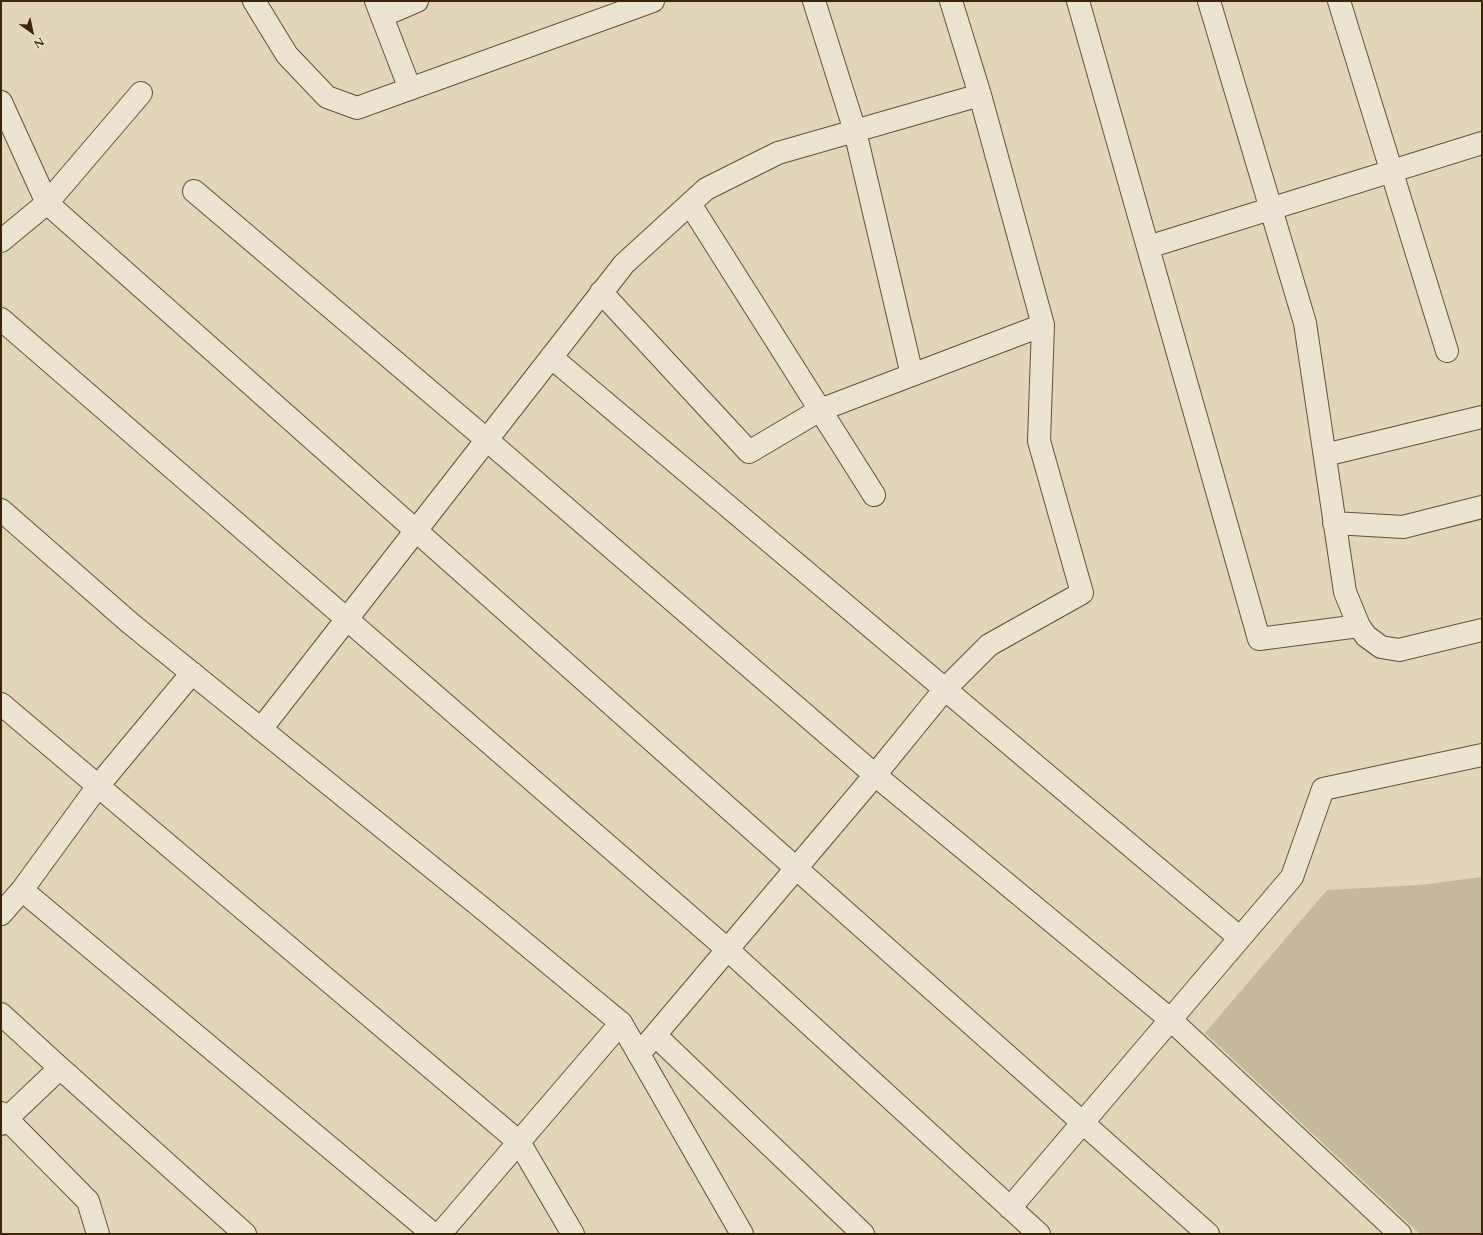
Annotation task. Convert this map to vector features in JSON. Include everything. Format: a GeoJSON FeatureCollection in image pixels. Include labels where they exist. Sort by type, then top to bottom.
{"type":"FeatureCollection","features":[{"type":"Feature","properties":{"kind":"street"},"geometry":{"type":"LineString","coordinates":[[254,1],[287,55],[327,97],[357,108],[653,1]]}},
{"type":"Feature","properties":{"kind":"street"},"geometry":{"type":"LineString","coordinates":[[410,89],[379,9],[417,1]]}},
{"type":"Feature","properties":{"kind":"street"},"geometry":{"type":"LineString","coordinates":[[814,1],[855,131],[912,375]]}},
{"type":"Feature","properties":{"kind":"street"},"geometry":{"type":"LineString","coordinates":[[639,1054],[875,775],[944,689],[989,645],[1082,593],[1039,441],[1043,325],[980,95],[952,1]]}},
{"type":"Feature","properties":{"kind":"street"},"geometry":{"type":"LineString","coordinates":[[1078,1],[1259,639],[1359,626]]}},
{"type":"Feature","properties":{"kind":"street"},"geometry":{"type":"LineString","coordinates":[[1209,1],[1305,323],[1345,592],[1359,626],[1366,636],[1381,647],[1399,650],[1482,630]]}},
{"type":"Feature","properties":{"kind":"street"},"geometry":{"type":"LineString","coordinates":[[1339,1],[1447,351]]}},
{"type":"Feature","properties":{"kind":"street"},"geometry":{"type":"LineString","coordinates":[[1,241],[48,203],[141,93]]}},
{"type":"Feature","properties":{"kind":"street"},"geometry":{"type":"LineString","coordinates":[[261,729],[624,264],[706,189],[778,153],[980,95]]}},
{"type":"Feature","properties":{"kind":"street"},"geometry":{"type":"LineString","coordinates":[[1,102],[48,203],[1208,1234]]}},
{"type":"Feature","properties":{"kind":"street"},"geometry":{"type":"LineString","coordinates":[[1148,247],[1482,143]]}},
{"type":"Feature","properties":{"kind":"street"},"geometry":{"type":"LineString","coordinates":[[194,191],[875,775],[1171,1020],[1400,1234]]}},
{"type":"Feature","properties":{"kind":"street"},"geometry":{"type":"LineString","coordinates":[[690,204],[874,495]]}},
{"type":"Feature","properties":{"kind":"street"},"geometry":{"type":"LineString","coordinates":[[601,292],[749,452],[820,410],[1043,325]]}},
{"type":"Feature","properties":{"kind":"street"},"geometry":{"type":"LineString","coordinates":[[1,319],[727,949],[1039,1234]]}},
{"type":"Feature","properties":{"kind":"street"},"geometry":{"type":"LineString","coordinates":[[551,357],[1240,938]]}},
{"type":"Feature","properties":{"kind":"street"},"geometry":{"type":"LineString","coordinates":[[1325,455],[1482,417]]}},
{"type":"Feature","properties":{"kind":"street"},"geometry":{"type":"LineString","coordinates":[[1334,523],[1403,527],[1482,507]]}},
{"type":"Feature","properties":{"kind":"street"},"geometry":{"type":"LineString","coordinates":[[1,510],[130,623],[481,907],[621,1023],[742,1234]]}},
{"type":"Feature","properties":{"kind":"street"},"geometry":{"type":"LineString","coordinates":[[1,914],[22,890],[98,786],[192,673]]}},
{"type":"Feature","properties":{"kind":"street"},"geometry":{"type":"LineString","coordinates":[[1,704],[519,1142],[573,1234]]}},
{"type":"Feature","properties":{"kind":"street"},"geometry":{"type":"LineString","coordinates":[[1010,1208],[1292,877],[1323,789],[1482,755]]}},
{"type":"Feature","properties":{"kind":"street"},"geometry":{"type":"LineString","coordinates":[[22,890],[433,1234]]}},
{"type":"Feature","properties":{"kind":"street"},"geometry":{"type":"LineString","coordinates":[[1,1014],[245,1234]]}},
{"type":"Feature","properties":{"kind":"street"},"geometry":{"type":"LineString","coordinates":[[440,1234],[621,1023]]}},
{"type":"Feature","properties":{"kind":"street"},"geometry":{"type":"LineString","coordinates":[[655,1035],[863,1234]]}},
{"type":"Feature","properties":{"kind":"street"},"geometry":{"type":"LineString","coordinates":[[60,1068],[3,1119],[88,1201],[98,1234]]}},
{"type":"Feature","properties":{"kind":"shaded area"},"geometry":{"type":"Polygon","coordinates":[[[1482,877],[1482,1234],[1420,1234],[1205,1033],[1327,890],[1420,885],[1482,877]]]}}]}
